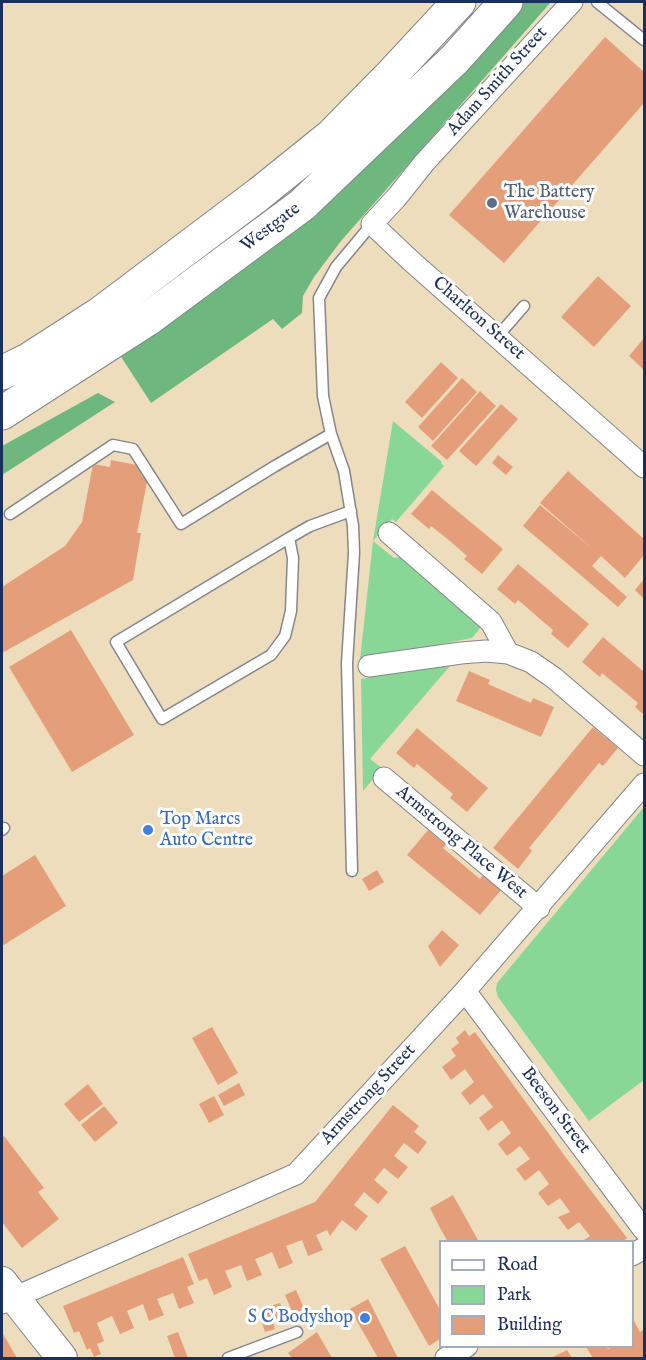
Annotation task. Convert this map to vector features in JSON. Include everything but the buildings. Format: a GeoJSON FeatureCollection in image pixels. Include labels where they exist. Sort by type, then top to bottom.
{"type":"FeatureCollection","features":[{"type":"Feature","properties":{"kind":"highway","name":"Westgate"},"geometry":{"type":"LineString","coordinates":[[2,373],[28,360],[101,314],[322,143],[393,74],[459,2]]}},
{"type":"Feature","properties":{"kind":"highway","name":"Westgate"},"geometry":{"type":"LineString","coordinates":[[2,413],[148,319],[302,205],[455,59],[506,2]]}},
{"type":"Feature","properties":{"kind":"street","name":"Adam Smith Street"},"geometry":{"type":"LineString","coordinates":[[372,224],[424,163],[572,2]]}},
{"type":"Feature","properties":{"kind":"street","name":"Charlton Street"},"geometry":{"type":"LineString","coordinates":[[372,224],[645,467]]}},
{"type":"Feature","properties":{"kind":"street"},"geometry":{"type":"LineString","coordinates":[[389,533],[491,622],[508,654]]}},
{"type":"Feature","properties":{"kind":"street"},"geometry":{"type":"LineString","coordinates":[[369,666],[461,653],[486,651],[508,654],[531,662],[554,678],[645,755]]}},
{"type":"Feature","properties":{"kind":"street","name":"Armstrong Place West"},"geometry":{"type":"LineString","coordinates":[[384,778],[539,908]]}},
{"type":"Feature","properties":{"kind":"street","name":"Armstrong Street"},"geometry":{"type":"LineString","coordinates":[[5,1294],[296,1174],[465,991],[645,784]]}},
{"type":"Feature","properties":{"kind":"street","name":"Beeson Street"},"geometry":{"type":"LineString","coordinates":[[465,991],[641,1220]]}},
{"type":"Feature","properties":{"kind":"street"},"geometry":{"type":"LineString","coordinates":[[5,1294],[62,1359]]}},
{"type":"Feature","properties":{"kind":"street"},"geometry":{"type":"LineString","coordinates":[[446,1359],[465,1348]]}},
{"type":"Feature","properties":{"kind":"lane"},"geometry":{"type":"LineString","coordinates":[[597,2],[645,40]]}},
{"type":"Feature","properties":{"kind":"lane"},"geometry":{"type":"LineString","coordinates":[[352,871],[346,663],[354,553],[345,471],[331,434],[323,396],[319,298],[336,267],[372,224]]}},
{"type":"Feature","properties":{"kind":"lane"},"geometry":{"type":"LineString","coordinates":[[498,336],[524,306]]}},
{"type":"Feature","properties":{"kind":"lane"},"geometry":{"type":"LineString","coordinates":[[10,514],[113,445],[133,449],[181,524],[331,434]]}},
{"type":"Feature","properties":{"kind":"lane"},"geometry":{"type":"LineString","coordinates":[[289,538],[293,558],[291,611],[285,636],[278,646],[271,655],[162,719],[116,642],[289,538],[310,526],[351,511]]}},
{"type":"Feature","properties":{"kind":"lane"},"geometry":{"type":"LineString","coordinates":[[228,1359],[297,1332]]}},
{"type":"Feature","properties":{"kind":"green space"},"geometry":{"type":"Polygon","coordinates":[[[516,2],[551,2],[341,241],[303,296],[302,313],[282,329],[273,319],[151,403],[118,352],[516,2]]]}},
{"type":"Feature","properties":{"kind":"green space"},"geometry":{"type":"Polygon","coordinates":[[[98,393],[115,402],[2,475],[2,446],[98,393]]]}},
{"type":"Feature","properties":{"kind":"green space"},"geometry":{"type":"Polygon","coordinates":[[[393,421],[444,466],[396,522],[392,519],[373,541],[393,421]]]}},
{"type":"Feature","properties":{"kind":"green space"},"geometry":{"type":"Polygon","coordinates":[[[373,541],[394,558],[401,557],[482,626],[472,638],[360,660],[373,541]]]}},
{"type":"Feature","properties":{"kind":"green space"},"geometry":{"type":"Polygon","coordinates":[[[450,666],[370,759],[382,768],[363,791],[361,679],[407,670],[450,666]]]}},
{"type":"Feature","properties":{"kind":"green space"},"geometry":{"type":"Polygon","coordinates":[[[644,807],[644,1080],[589,1121],[498,997],[497,983],[644,807]]]}},
{"type":"Feature","properties":{"kind":"place","name":"The Battery Warehouse"},"geometry":{"type":"Point","coordinates":[492,203]}},
{"type":"Feature","properties":{"kind":"place","name":"Top Marcs Auto Centre"},"geometry":{"type":"Point","coordinates":[148,830]}},
{"type":"Feature","properties":{"kind":"place","name":"S C Bodyshop"},"geometry":{"type":"Point","coordinates":[365,1318]}}]}
